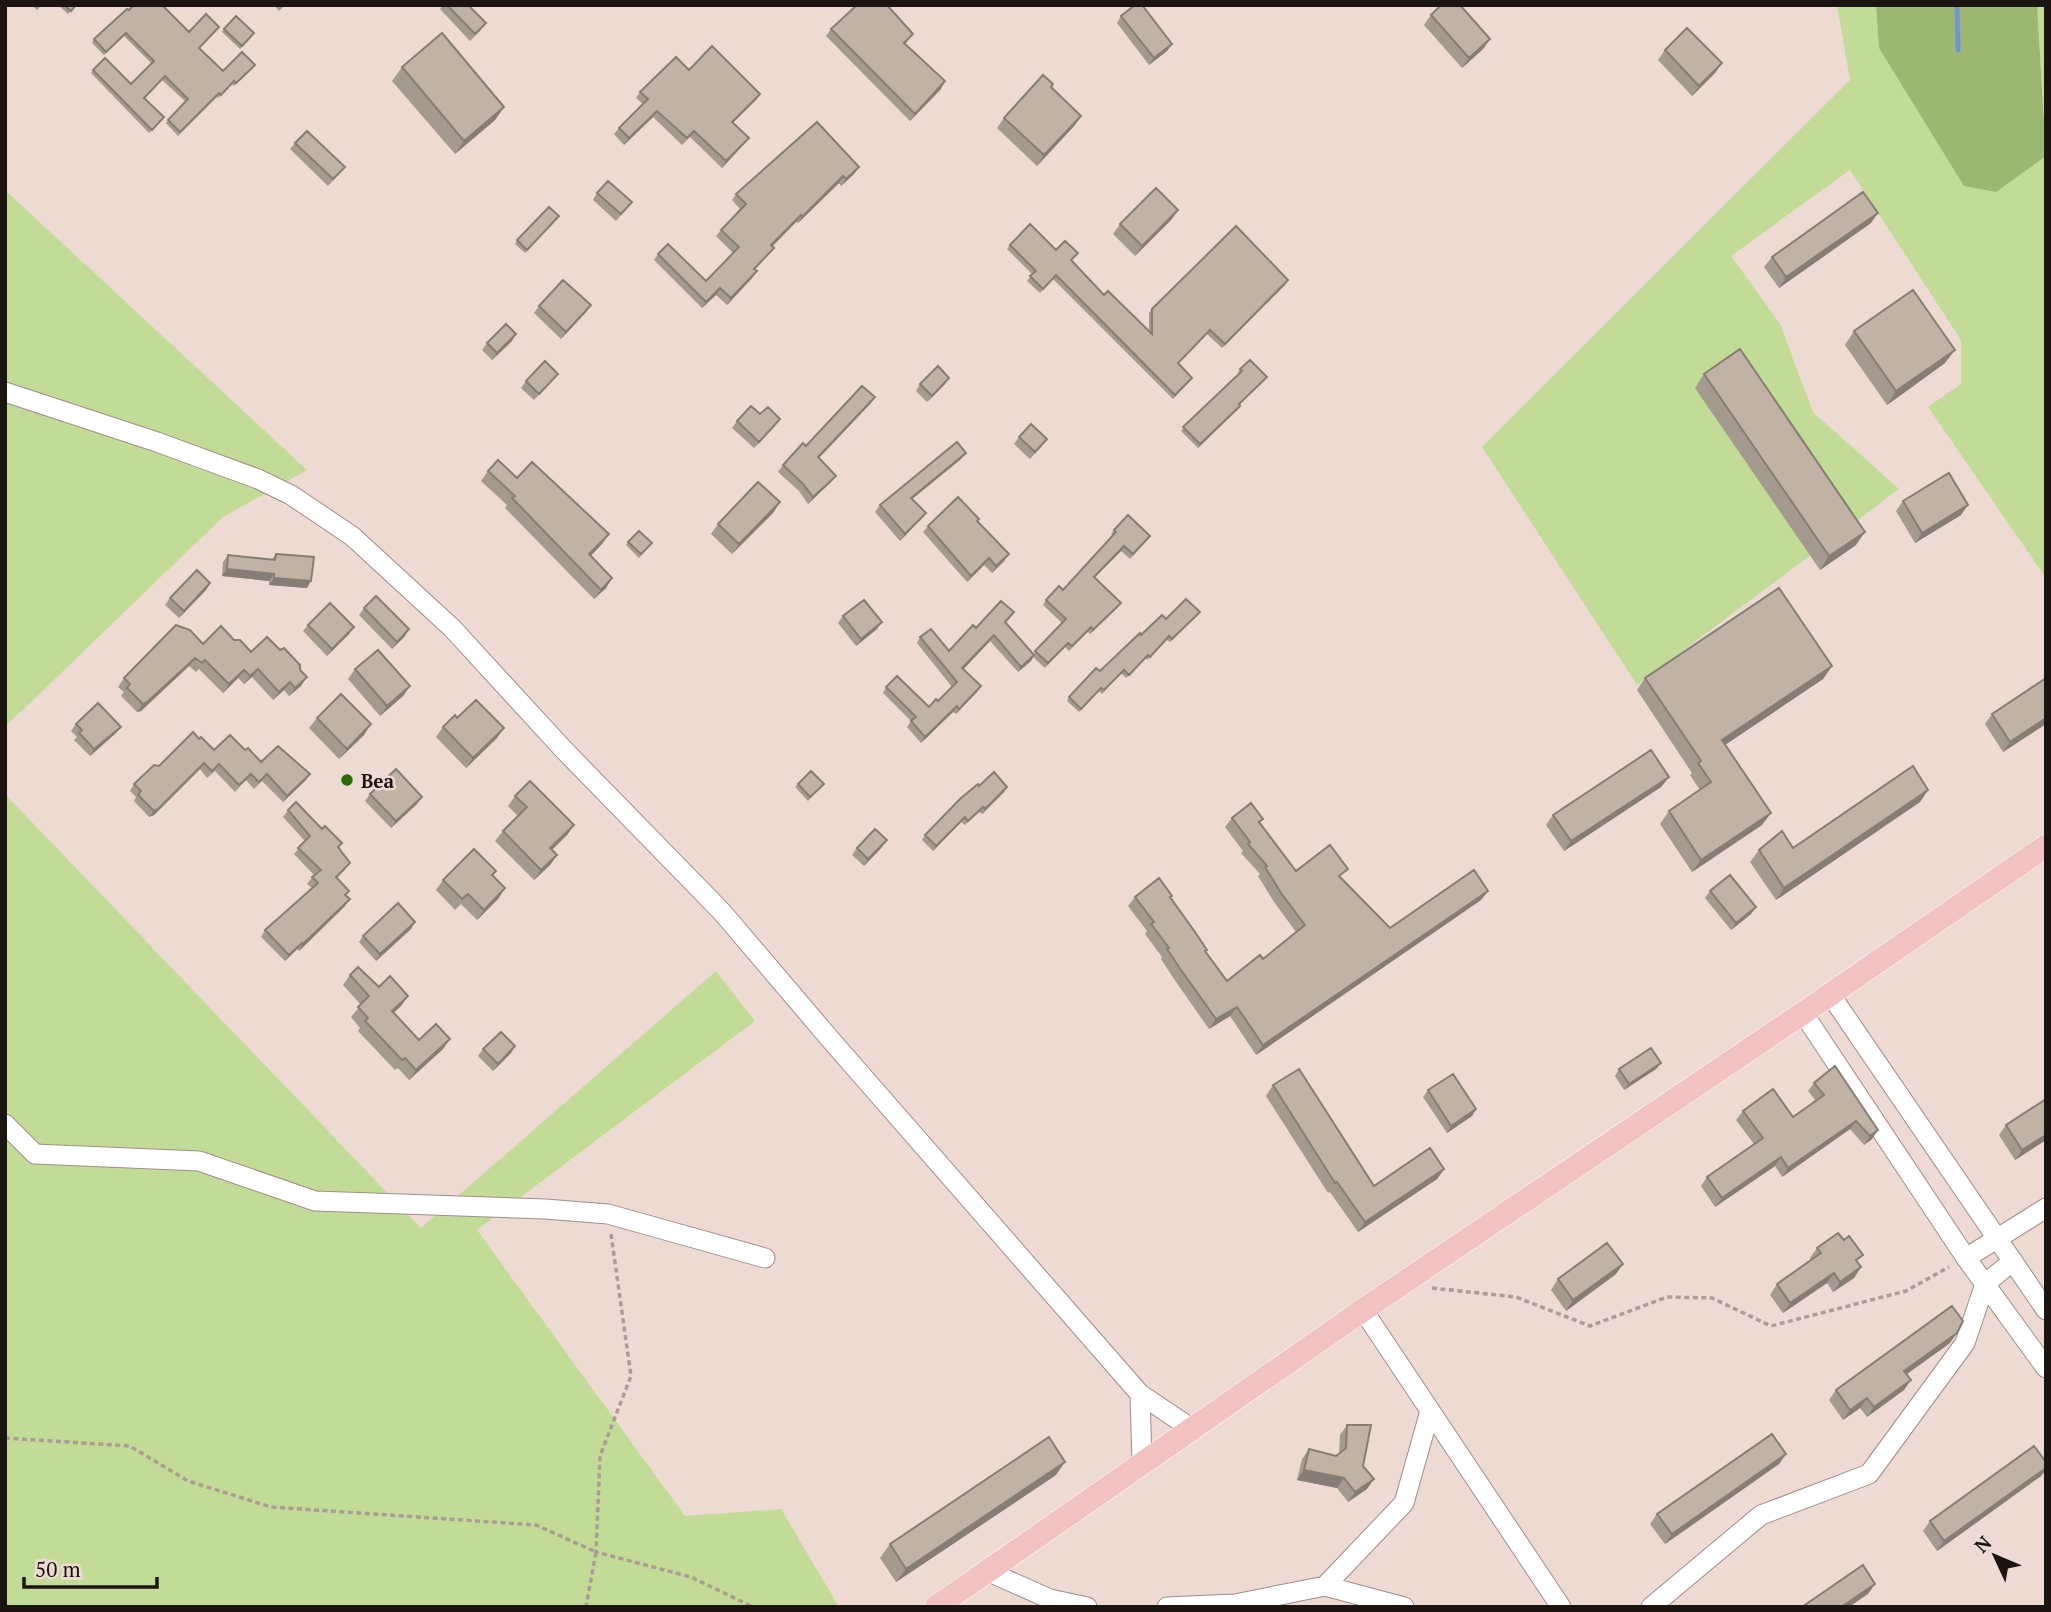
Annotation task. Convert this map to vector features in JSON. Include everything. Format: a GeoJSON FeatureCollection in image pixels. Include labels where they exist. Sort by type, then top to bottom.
{"type":"FeatureCollection","features":[{"type":"Feature","properties":{"kind":"main road"},"geometry":{"type":"LineString","coordinates":[[936,1607],[1363,1310],[2046,846]]}},
{"type":"Feature","properties":{"kind":"street"},"geometry":{"type":"LineString","coordinates":[[5,392],[157,442],[258,479],[291,495],[352,536],[452,628],[564,750],[722,912],[1139,1394],[1192,1429]]}},
{"type":"Feature","properties":{"kind":"street"},"geometry":{"type":"LineString","coordinates":[[1830,994],[2046,1310]]}},
{"type":"Feature","properties":{"kind":"street"},"geometry":{"type":"LineString","coordinates":[[1803,1013],[1966,1258],[2046,1368]]}},
{"type":"Feature","properties":{"kind":"street"},"geometry":{"type":"LineString","coordinates":[[1869,1113],[1897,1093]]}},
{"type":"Feature","properties":{"kind":"street"},"geometry":{"type":"LineString","coordinates":[[5,1124],[36,1154],[199,1161],[315,1200],[608,1214],[765,1258]]}},
{"type":"Feature","properties":{"kind":"street"},"geometry":{"type":"LineString","coordinates":[[1966,1258],[2046,1208]]}},
{"type":"Feature","properties":{"kind":"street"},"geometry":{"type":"LineString","coordinates":[[1651,1607],[1761,1515],[1869,1474],[1965,1343],[1985,1284],[2013,1261]]}},
{"type":"Feature","properties":{"kind":"street"},"geometry":{"type":"LineString","coordinates":[[1363,1310],[1561,1607]]}},
{"type":"Feature","properties":{"kind":"street"},"geometry":{"type":"LineString","coordinates":[[1139,1394],[1142,1463]]}},
{"type":"Feature","properties":{"kind":"street"},"geometry":{"type":"LineString","coordinates":[[1325,1586],[1404,1503],[1430,1411]]}},
{"type":"Feature","properties":{"kind":"street"},"geometry":{"type":"LineString","coordinates":[[987,1571],[1050,1598],[1087,1607]]}},
{"type":"Feature","properties":{"kind":"street"},"geometry":{"type":"LineString","coordinates":[[1167,1607],[1235,1604],[1325,1586],[1404,1607]]}},
{"type":"Feature","properties":{"kind":"path"},"geometry":{"type":"LineString","coordinates":[[586,1607],[596,1552],[600,1456],[631,1376],[608,1214]]}},
{"type":"Feature","properties":{"kind":"path"},"geometry":{"type":"LineString","coordinates":[[1402,1285],[1516,1297],[1590,1326],[1667,1297],[1712,1298],[1771,1326],[1906,1291],[1966,1258]]}},
{"type":"Feature","properties":{"kind":"path"},"geometry":{"type":"LineString","coordinates":[[5,1438],[130,1446],[187,1481],[271,1507],[536,1525],[596,1552],[691,1577],[753,1607]]}},
{"type":"Feature","properties":{"kind":"green space"},"geometry":{"type":"Polygon","coordinates":[[[1837,5],[1876,5],[1879,48],[1996,191],[2046,156],[2046,578],[1928,407],[1961,384],[1961,340],[1850,170],[1731,256],[1780,324],[1813,412],[1899,489],[1637,685],[1482,447],[1850,80],[1837,5]]]}},
{"type":"Feature","properties":{"kind":"green space"},"geometry":{"type":"Polygon","coordinates":[[[1876,5],[2037,5],[2046,156],[1996,192],[1964,186],[1879,48],[1876,5]]]}},
{"type":"Feature","properties":{"kind":"green space"},"geometry":{"type":"Polygon","coordinates":[[[2037,5],[2046,5],[2046,148],[2037,5]]]}},
{"type":"Feature","properties":{"kind":"green space"},"geometry":{"type":"Polygon","coordinates":[[[5,190],[307,470],[223,517],[5,727],[5,190]]]}},
{"type":"Feature","properties":{"kind":"green space"},"geometry":{"type":"Polygon","coordinates":[[[5,794],[421,1228],[716,971],[755,1021],[477,1230],[685,1516],[781,1509],[839,1607],[5,1607],[5,794]]]}},
{"type":"Feature","properties":{"kind":"building"},"geometry":{"type":"Polygon","coordinates":[[[64,5],[76,5],[71,11],[64,5]]]}},
{"type":"Feature","properties":{"kind":"building"},"geometry":{"type":"Polygon","coordinates":[[[134,5],[162,5],[189,32],[206,14],[219,27],[199,48],[223,71],[242,52],[255,65],[221,95],[219,93],[180,132],[168,120],[188,99],[165,76],[144,98],[164,117],[152,130],[93,70],[105,58],[131,84],[154,61],[126,33],[106,52],[94,39],[134,5]]]}},
{"type":"Feature","properties":{"kind":"building"},"geometry":{"type":"Polygon","coordinates":[[[447,5],[468,5],[486,23],[475,34],[447,5]]]}},
{"type":"Feature","properties":{"kind":"building"},"geometry":{"type":"Polygon","coordinates":[[[857,5],[887,5],[913,34],[904,43],[945,81],[915,114],[831,29],[857,5]]]}},
{"type":"Feature","properties":{"kind":"building"},"geometry":{"type":"Polygon","coordinates":[[[1135,5],[1142,5],[1172,44],[1154,58],[1121,16],[1135,5]]]}},
{"type":"Feature","properties":{"kind":"building"},"geometry":{"type":"Polygon","coordinates":[[[1441,5],[1460,5],[1490,39],[1469,58],[1431,15],[1441,5]]]}},
{"type":"Feature","properties":{"kind":"building"},"geometry":{"type":"Polygon","coordinates":[[[236,16],[254,33],[242,46],[224,29],[236,16]]]}},
{"type":"Feature","properties":{"kind":"building"},"geometry":{"type":"Polygon","coordinates":[[[1687,28],[1722,63],[1699,86],[1665,50],[1687,28]]]}},
{"type":"Feature","properties":{"kind":"building"},"geometry":{"type":"Polygon","coordinates":[[[442,33],[504,107],[464,141],[402,67],[442,33]]]}},
{"type":"Feature","properties":{"kind":"building"},"geometry":{"type":"Polygon","coordinates":[[[712,46],[760,94],[732,122],[749,138],[726,161],[694,131],[687,138],[657,111],[629,138],[619,128],[648,99],[640,92],[676,57],[689,70],[712,46]]]}},
{"type":"Feature","properties":{"kind":"building"},"geometry":{"type":"Polygon","coordinates":[[[1043,75],[1053,84],[1051,87],[1081,116],[1044,155],[1004,118],[1043,75]]]}},
{"type":"Feature","properties":{"kind":"building"},"geometry":{"type":"Polygon","coordinates":[[[817,122],[859,167],[846,179],[843,176],[771,245],[774,248],[754,269],[757,271],[731,298],[720,288],[706,302],[658,254],[668,244],[706,281],[739,247],[721,230],[746,204],[736,194],[817,122]]]}},
{"type":"Feature","properties":{"kind":"building"},"geometry":{"type":"Polygon","coordinates":[[[307,131],[345,167],[333,179],[295,143],[307,131]]]}},
{"type":"Feature","properties":{"kind":"building"},"geometry":{"type":"Polygon","coordinates":[[[608,181],[632,202],[621,214],[597,193],[608,181]]]}},
{"type":"Feature","properties":{"kind":"building"},"geometry":{"type":"Polygon","coordinates":[[[1156,188],[1178,210],[1142,246],[1120,224],[1156,188]]]}},
{"type":"Feature","properties":{"kind":"building"},"geometry":{"type":"Polygon","coordinates":[[[1863,192],[1878,213],[1786,277],[1772,257],[1863,192]]]}},
{"type":"Feature","properties":{"kind":"building"},"geometry":{"type":"Polygon","coordinates":[[[549,207],[559,216],[527,250],[517,240],[549,207]]]}},
{"type":"Feature","properties":{"kind":"building"},"geometry":{"type":"Polygon","coordinates":[[[1030,224],[1056,250],[1065,241],[1078,253],[1071,260],[1104,295],[1108,291],[1152,334],[1152,309],[1236,226],[1288,280],[1225,344],[1210,330],[1178,363],[1192,378],[1175,395],[1056,275],[1043,289],[1030,276],[1036,271],[1010,245],[1030,224]]]}},
{"type":"Feature","properties":{"kind":"building"},"geometry":{"type":"Polygon","coordinates":[[[563,280],[591,305],[566,332],[539,306],[563,280]]]}},
{"type":"Feature","properties":{"kind":"building"},"geometry":{"type":"Polygon","coordinates":[[[1913,290],[1955,350],[1896,391],[1854,331],[1913,290]]]}},
{"type":"Feature","properties":{"kind":"building"},"geometry":{"type":"Polygon","coordinates":[[[506,324],[516,334],[497,353],[487,343],[506,324]]]}},
{"type":"Feature","properties":{"kind":"building"},"geometry":{"type":"Polygon","coordinates":[[[1740,349],[1865,532],[1829,556],[1704,374],[1740,349]]]}},
{"type":"Feature","properties":{"kind":"building"},"geometry":{"type":"Polygon","coordinates":[[[1250,360],[1267,377],[1200,444],[1183,427],[1242,371],[1240,369],[1250,360]]]}},
{"type":"Feature","properties":{"kind":"building"},"geometry":{"type":"Polygon","coordinates":[[[545,361],[558,374],[539,394],[526,381],[545,361]]]}},
{"type":"Feature","properties":{"kind":"building"},"geometry":{"type":"Polygon","coordinates":[[[938,366],[949,378],[932,396],[920,384],[938,366]]]}},
{"type":"Feature","properties":{"kind":"building"},"geometry":{"type":"Polygon","coordinates":[[[862,386],[875,397],[818,457],[836,476],[813,497],[783,465],[803,443],[806,446],[862,386]]]}},
{"type":"Feature","properties":{"kind":"building"},"geometry":{"type":"Polygon","coordinates":[[[751,406],[760,414],[768,407],[780,419],[759,442],[737,421],[751,406]]]}},
{"type":"Feature","properties":{"kind":"building"},"geometry":{"type":"Polygon","coordinates":[[[1031,424],[1047,439],[1035,452],[1019,437],[1031,424]]]}},
{"type":"Feature","properties":{"kind":"building"},"geometry":{"type":"Polygon","coordinates":[[[957,442],[966,453],[911,498],[926,513],[905,534],[880,505],[957,442]]]}},
{"type":"Feature","properties":{"kind":"building"},"geometry":{"type":"Polygon","coordinates":[[[498,460],[517,478],[532,462],[609,534],[589,554],[612,578],[601,590],[512,498],[515,496],[488,471],[498,460]]]}},
{"type":"Feature","properties":{"kind":"building"},"geometry":{"type":"Polygon","coordinates":[[[1949,473],[1968,505],[1922,533],[1903,501],[1949,473]]]}},
{"type":"Feature","properties":{"kind":"building"},"geometry":{"type":"Polygon","coordinates":[[[758,482],[780,502],[739,544],[718,524],[758,482]]]}},
{"type":"Feature","properties":{"kind":"building"},"geometry":{"type":"Polygon","coordinates":[[[958,497],[1009,554],[996,566],[989,558],[971,576],[928,526],[958,497]]]}},
{"type":"Feature","properties":{"kind":"building"},"geometry":{"type":"Polygon","coordinates":[[[1128,515],[1150,536],[1133,554],[1124,546],[1094,577],[1121,603],[1093,630],[1091,627],[1072,646],[1068,643],[1048,663],[1035,651],[1066,619],[1046,600],[1059,586],[1063,590],[1128,515]]]}},
{"type":"Feature","properties":{"kind":"building"},"geometry":{"type":"Polygon","coordinates":[[[639,531],[652,543],[641,554],[628,542],[639,531]]]}},
{"type":"Feature","properties":{"kind":"building"},"geometry":{"type":"Polygon","coordinates":[[[276,554],[314,557],[311,581],[274,578],[274,574],[227,569],[228,555],[275,560],[276,554]]]}},
{"type":"Feature","properties":{"kind":"building"},"geometry":{"type":"Polygon","coordinates":[[[197,570],[210,583],[184,611],[170,598],[197,570]]]}},
{"type":"Feature","properties":{"kind":"building"},"geometry":{"type":"Polygon","coordinates":[[[1779,588],[1832,666],[1722,740],[1771,813],[1701,860],[1669,811],[1711,782],[1698,763],[1701,761],[1645,678],[1779,588]]]}},
{"type":"Feature","properties":{"kind":"building"},"geometry":{"type":"Polygon","coordinates":[[[376,596],[409,629],[397,642],[364,608],[376,596]]]}},
{"type":"Feature","properties":{"kind":"building"},"geometry":{"type":"Polygon","coordinates":[[[1186,599],[1200,612],[1172,639],[1169,636],[1129,675],[1124,670],[1104,690],[1101,688],[1081,709],[1069,697],[1096,668],[1100,671],[1140,633],[1141,635],[1162,615],[1166,619],[1186,599]]]}},
{"type":"Feature","properties":{"kind":"building"},"geometry":{"type":"Polygon","coordinates":[[[864,600],[882,622],[861,639],[843,616],[864,600]]]}},
{"type":"Feature","properties":{"kind":"building"},"geometry":{"type":"Polygon","coordinates":[[[1001,601],[1014,612],[1005,622],[1034,655],[1021,667],[994,635],[962,668],[981,686],[959,709],[957,706],[925,737],[911,721],[916,717],[886,687],[897,676],[929,707],[936,699],[938,701],[957,682],[920,637],[931,629],[949,651],[973,625],[976,628],[1001,601]]]}},
{"type":"Feature","properties":{"kind":"building"},"geometry":{"type":"Polygon","coordinates":[[[330,603],[354,627],[332,649],[308,625],[330,603]]]}},
{"type":"Feature","properties":{"kind":"building"},"geometry":{"type":"Polygon","coordinates":[[[176,625],[190,630],[203,644],[221,626],[251,652],[267,637],[280,650],[284,648],[307,677],[295,688],[290,682],[279,692],[258,669],[250,676],[244,670],[229,684],[205,660],[202,663],[195,658],[143,704],[127,688],[130,684],[124,678],[176,625]]]}},
{"type":"Feature","properties":{"kind":"building"},"geometry":{"type":"Polygon","coordinates":[[[378,650],[410,686],[387,706],[355,669],[378,650]]]}},
{"type":"Feature","properties":{"kind":"building"},"geometry":{"type":"Polygon","coordinates":[[[2046,678],[2046,718],[2010,742],[1992,714],[2046,678]]]}},
{"type":"Feature","properties":{"kind":"building"},"geometry":{"type":"Polygon","coordinates":[[[341,694],[371,724],[347,749],[317,718],[341,694]]]}},
{"type":"Feature","properties":{"kind":"building"},"geometry":{"type":"Polygon","coordinates":[[[476,700],[504,728],[473,758],[443,727],[476,700]]]}},
{"type":"Feature","properties":{"kind":"building"},"geometry":{"type":"Polygon","coordinates":[[[98,703],[121,727],[94,749],[79,733],[82,730],[76,724],[98,703]]]}},
{"type":"Feature","properties":{"kind":"building"},"geometry":{"type":"Polygon","coordinates":[[[193,732],[214,750],[230,735],[261,762],[278,746],[310,774],[287,796],[267,774],[259,782],[251,774],[239,785],[219,764],[212,771],[204,763],[154,811],[138,795],[141,791],[134,784],[154,765],[159,766],[193,732]]]}},
{"type":"Feature","properties":{"kind":"building"},"geometry":{"type":"Polygon","coordinates":[[[1651,750],[1669,777],[1571,841],[1553,815],[1651,750]]]}},
{"type":"Feature","properties":{"kind":"building"},"geometry":{"type":"Polygon","coordinates":[[[1913,766],[1928,790],[1784,888],[1759,850],[1782,831],[1793,848],[1913,766]]]}},
{"type":"Feature","properties":{"kind":"building"},"geometry":{"type":"Polygon","coordinates":[[[396,769],[422,797],[396,821],[370,794],[396,769]]]}},
{"type":"Feature","properties":{"kind":"building"},"geometry":{"type":"Polygon","coordinates":[[[811,771],[824,784],[810,797],[798,784],[811,771]]]}},
{"type":"Feature","properties":{"kind":"building"},"geometry":{"type":"Polygon","coordinates":[[[994,772],[1007,787],[985,809],[983,807],[968,821],[965,817],[936,846],[925,835],[961,798],[994,772]]]}},
{"type":"Feature","properties":{"kind":"building"},"geometry":{"type":"Polygon","coordinates":[[[530,781],[574,825],[550,848],[557,855],[541,870],[503,831],[527,807],[515,796],[530,781]]]}},
{"type":"Feature","properties":{"kind":"building"},"geometry":{"type":"Polygon","coordinates":[[[296,802],[322,829],[325,826],[342,843],[338,847],[350,863],[336,877],[349,891],[345,895],[350,899],[289,955],[265,930],[318,883],[312,877],[321,870],[298,848],[310,836],[288,810],[296,802]]]}},
{"type":"Feature","properties":{"kind":"building"},"geometry":{"type":"Polygon","coordinates":[[[1251,803],[1263,819],[1259,822],[1296,871],[1330,845],[1348,869],[1339,876],[1390,928],[1474,870],[1488,891],[1263,1045],[1237,1007],[1216,1019],[1167,949],[1169,948],[1151,924],[1154,922],[1135,897],[1159,878],[1227,981],[1260,955],[1263,959],[1305,925],[1232,818],[1251,803]]]}},
{"type":"Feature","properties":{"kind":"building"},"geometry":{"type":"Polygon","coordinates":[[[875,829],[887,840],[868,859],[857,848],[875,829]]]}},
{"type":"Feature","properties":{"kind":"building"},"geometry":{"type":"Polygon","coordinates":[[[474,849],[496,871],[492,875],[505,888],[484,910],[468,894],[462,899],[443,880],[474,849]]]}},
{"type":"Feature","properties":{"kind":"building"},"geometry":{"type":"Polygon","coordinates":[[[1730,875],[1756,907],[1736,923],[1710,891],[1730,875]]]}},
{"type":"Feature","properties":{"kind":"building"},"geometry":{"type":"Polygon","coordinates":[[[398,903],[415,922],[380,954],[363,936],[398,903]]]}},
{"type":"Feature","properties":{"kind":"building"},"geometry":{"type":"Polygon","coordinates":[[[358,967],[379,987],[390,976],[408,996],[392,1011],[419,1040],[436,1024],[450,1039],[416,1070],[405,1058],[402,1060],[365,1021],[368,1018],[358,1007],[369,996],[350,975],[358,967]]]}},
{"type":"Feature","properties":{"kind":"building"},"geometry":{"type":"Polygon","coordinates":[[[501,1032],[515,1046],[498,1064],[483,1049],[501,1032]]]}},
{"type":"Feature","properties":{"kind":"building"},"geometry":{"type":"Polygon","coordinates":[[[1651,1048],[1661,1063],[1629,1084],[1619,1069],[1651,1048]]]}},
{"type":"Feature","properties":{"kind":"building"},"geometry":{"type":"Polygon","coordinates":[[[1835,1066],[1878,1130],[1870,1136],[1856,1121],[1788,1168],[1781,1157],[1722,1198],[1707,1177],[1763,1138],[1743,1111],[1773,1089],[1793,1117],[1824,1095],[1814,1083],[1835,1066]]]}},
{"type":"Feature","properties":{"kind":"building"},"geometry":{"type":"Polygon","coordinates":[[[1299,1069],[1374,1186],[1430,1148],[1444,1169],[1365,1222],[1337,1182],[1335,1183],[1273,1085],[1299,1069]]]}},
{"type":"Feature","properties":{"kind":"building"},"geometry":{"type":"Polygon","coordinates":[[[1453,1074],[1476,1109],[1451,1126],[1428,1090],[1453,1074]]]}},
{"type":"Feature","properties":{"kind":"building"},"geometry":{"type":"Polygon","coordinates":[[[2046,1099],[2046,1135],[2022,1150],[2006,1125],[2046,1099]]]}},
{"type":"Feature","properties":{"kind":"building"},"geometry":{"type":"Polygon","coordinates":[[[1838,1233],[1844,1240],[1849,1236],[1863,1255],[1856,1260],[1861,1267],[1840,1282],[1834,1273],[1790,1303],[1777,1284],[1821,1253],[1817,1248],[1838,1233]]]}},
{"type":"Feature","properties":{"kind":"building"},"geometry":{"type":"Polygon","coordinates":[[[1607,1243],[1623,1264],[1573,1300],[1558,1279],[1607,1243]]]}},
{"type":"Feature","properties":{"kind":"building"},"geometry":{"type":"Polygon","coordinates":[[[1952,1306],[1963,1321],[1957,1333],[1904,1371],[1911,1380],[1874,1407],[1867,1398],[1850,1410],[1836,1390],[1952,1306]]]}},
{"type":"Feature","properties":{"kind":"building"},"geometry":{"type":"Polygon","coordinates":[[[1347,1425],[1371,1425],[1363,1466],[1374,1479],[1355,1492],[1344,1478],[1304,1470],[1309,1449],[1336,1456],[1346,1448],[1347,1425]]]}},
{"type":"Feature","properties":{"kind":"building"},"geometry":{"type":"Polygon","coordinates":[[[1772,1434],[1786,1454],[1672,1534],[1657,1514],[1772,1434]]]}},
{"type":"Feature","properties":{"kind":"building"},"geometry":{"type":"Polygon","coordinates":[[[1049,1437],[1065,1462],[906,1569],[890,1544],[1049,1437]]]}},
{"type":"Feature","properties":{"kind":"building"},"geometry":{"type":"Polygon","coordinates":[[[2034,1446],[2046,1462],[2046,1468],[1944,1541],[1930,1521],[2034,1446]]]}},
{"type":"Feature","properties":{"kind":"building"},"geometry":{"type":"Polygon","coordinates":[[[1863,1565],[1875,1584],[1841,1607],[1802,1607],[1863,1565]]]}},
{"type":"Feature","properties":{"kind":"waterway"},"geometry":{"type":"LineString","coordinates":[[1957,5],[1958,50]]}},
{"type":"Feature","properties":{"kind":"place","name":"Bea"},"geometry":{"type":"Point","coordinates":[347,780]}}]}
